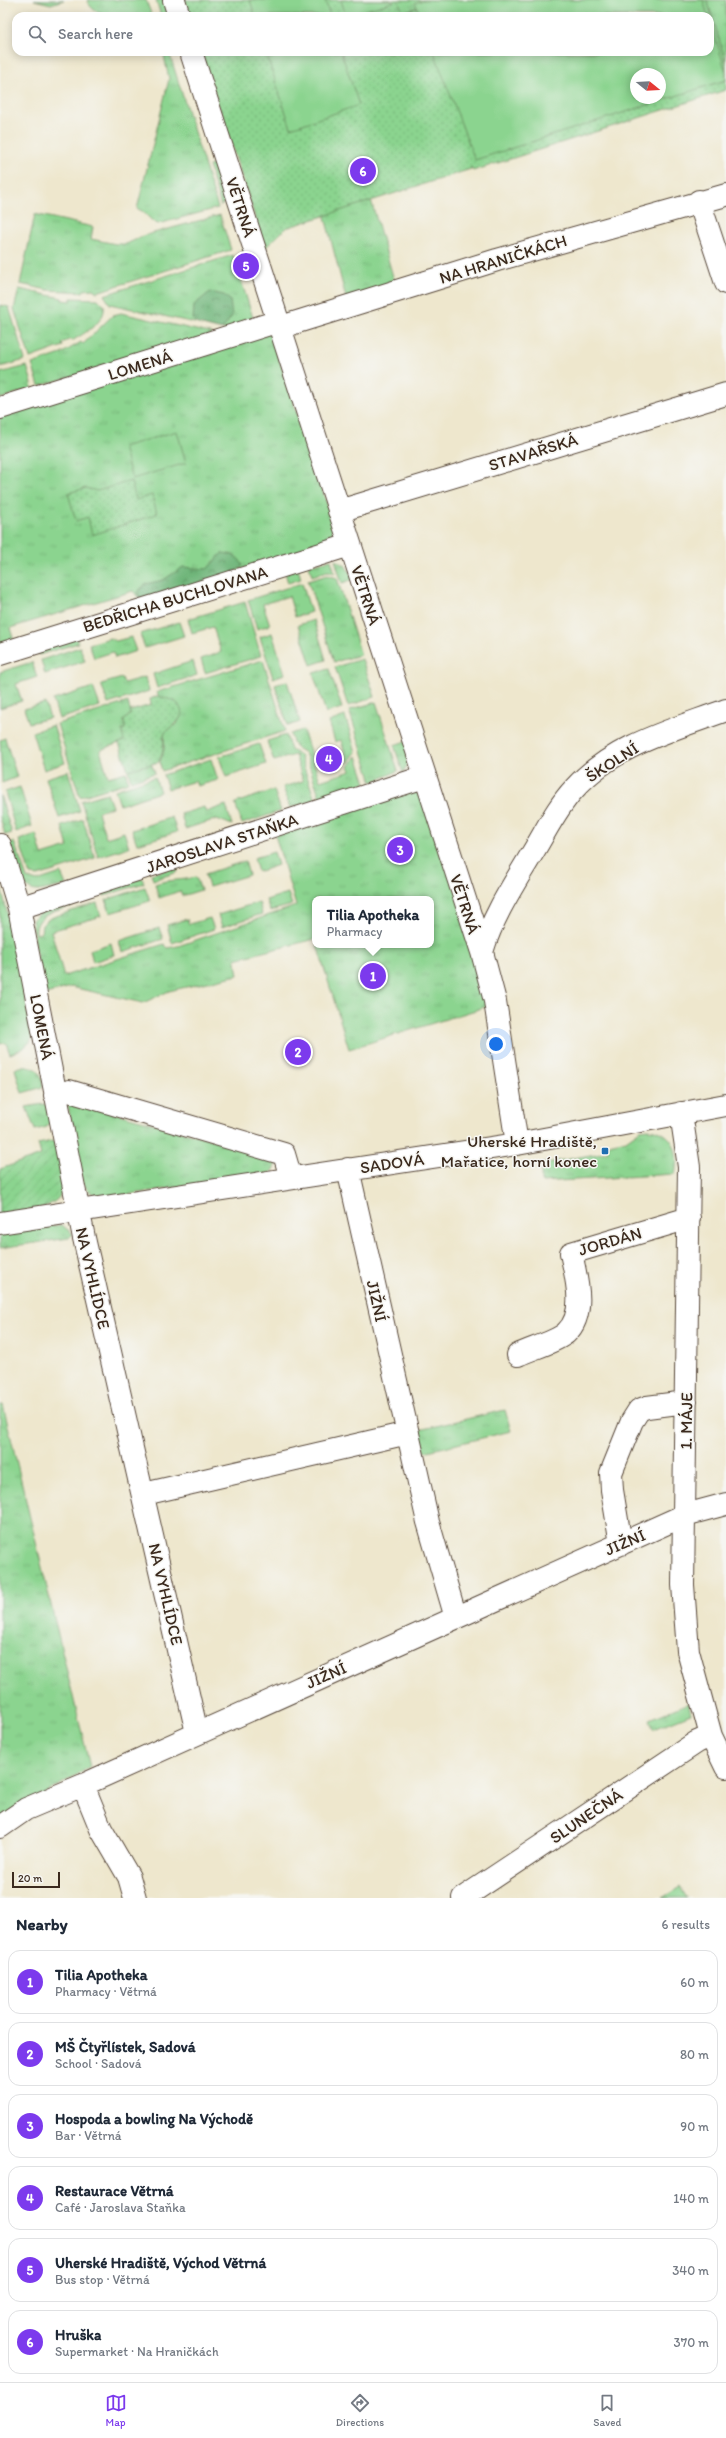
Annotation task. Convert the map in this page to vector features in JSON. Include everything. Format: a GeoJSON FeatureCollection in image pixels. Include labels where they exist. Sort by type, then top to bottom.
{"type":"FeatureCollection","features":[{"type":"Feature","properties":{"kind":"street"},"geometry":{"type":"LineString","coordinates":[[174,0],[178,12]]}},
{"type":"Feature","properties":{"kind":"street","name":"VĚTRNÁ"},"geometry":{"type":"LineString","coordinates":[[192,56],[280,324],[462,895],[482,952],[495,1001],[517,1144]]}},
{"type":"Feature","properties":{"kind":"street","name":"NA HRANIČKÁCH"},"geometry":{"type":"LineString","coordinates":[[280,324],[699,201],[726,195]]}},
{"type":"Feature","properties":{"kind":"street"},"geometry":{"type":"LineString","coordinates":[[699,201],[726,283]]}},
{"type":"Feature","properties":{"kind":"street","name":"LOMENÁ"},"geometry":{"type":"LineString","coordinates":[[0,408],[280,324]]}},
{"type":"Feature","properties":{"kind":"street","name":"STAVAŘSKÁ"},"geometry":{"type":"LineString","coordinates":[[339,511],[726,394]]}},
{"type":"Feature","properties":{"kind":"street","name":"BEDŘICHA BUCHLOVANA"},"geometry":{"type":"LineString","coordinates":[[0,654],[350,545]]}},
{"type":"Feature","properties":{"kind":"street","name":"ŠKOLNÍ"},"geometry":{"type":"LineString","coordinates":[[482,952],[507,896],[568,796],[593,770],[636,744],[726,710]]}},
{"type":"Feature","properties":{"kind":"street","name":"JAROSLAVA STAŇKA"},"geometry":{"type":"LineString","coordinates":[[19,908],[424,777]]}},
{"type":"Feature","properties":{"kind":"street","name":"LOMENÁ"},"geometry":{"type":"LineString","coordinates":[[0,845],[19,908],[78,1211]]}},
{"type":"Feature","properties":{"kind":"street","name":"ŠKOLNÍ"},"geometry":{"type":"LineString","coordinates":[[462,895],[472,902],[484,906],[496,905],[507,896]]}},
{"type":"Feature","properties":{"kind":"street"},"geometry":{"type":"LineString","coordinates":[[55,1096],[69,1091],[284,1154],[291,1178]]}},
{"type":"Feature","properties":{"kind":"street"},"geometry":{"type":"LineString","coordinates":[[682,1113],[726,1105]]}},
{"type":"Feature","properties":{"kind":"street","name":"SADOVÁ"},"geometry":{"type":"LineString","coordinates":[[0,1223],[517,1144],[682,1113]]}},
{"type":"Feature","properties":{"kind":"street","name":"1. MÁJE"},"geometry":{"type":"LineString","coordinates":[[682,1113],[690,1167],[683,1585],[688,1650],[711,1736],[726,1767]]}},
{"type":"Feature","properties":{"kind":"street","name":"JIŽNÍ"},"geometry":{"type":"LineString","coordinates":[[348,1169],[428,1522],[456,1618]]}},
{"type":"Feature","properties":{"kind":"street","name":"NA VYHLÍDCE"},"geometry":{"type":"LineString","coordinates":[[78,1211],[144,1494],[197,1733]]}},
{"type":"Feature","properties":{"kind":"street","name":"JORDÁN"},"geometry":{"type":"LineString","coordinates":[[518,1355],[565,1334],[571,1327],[577,1312],[578,1298],[577,1277],[571,1253],[690,1218]]}},
{"type":"Feature","properties":{"kind":"street"},"geometry":{"type":"LineString","coordinates":[[620,1544],[612,1490],[612,1473],[635,1414],[643,1409],[686,1402]]}},
{"type":"Feature","properties":{"kind":"street"},"geometry":{"type":"LineString","coordinates":[[144,1494],[408,1433]]}},
{"type":"Feature","properties":{"kind":"street","name":"JIŽNÍ"},"geometry":{"type":"LineString","coordinates":[[197,1733],[684,1515],[726,1504]]}},
{"type":"Feature","properties":{"kind":"street"},"geometry":{"type":"LineString","coordinates":[[0,1828],[26,1809],[197,1733]]}},
{"type":"Feature","properties":{"kind":"street","name":"SLUNEČNÁ"},"geometry":{"type":"LineString","coordinates":[[463,1898],[697,1742],[711,1736]]}},
{"type":"Feature","properties":{"kind":"street"},"geometry":{"type":"LineString","coordinates":[[83,1784],[101,1829],[129,1877],[136,1898]]}},
{"type":"Feature","properties":{"kind":"green space"},"geometry":{"type":"Polygon","coordinates":[[[34,0],[64,0],[51,4],[34,0]]]}},
{"type":"Feature","properties":{"kind":"green space"},"geometry":{"type":"Polygon","coordinates":[[[87,0],[146,0],[150,12],[98,12],[91,7],[87,0]]]}},
{"type":"Feature","properties":{"kind":"green space"},"geometry":{"type":"Polygon","coordinates":[[[156,0],[165,0],[170,12],[160,12],[156,0]]]}},
{"type":"Feature","properties":{"kind":"green space"},"geometry":{"type":"Polygon","coordinates":[[[184,0],[398,0],[403,12],[188,12],[184,0]]]}},
{"type":"Feature","properties":{"kind":"green space"},"geometry":{"type":"Polygon","coordinates":[[[250,0],[325,0],[329,12],[254,12],[250,0]]]}},
{"type":"Feature","properties":{"kind":"green space"},"geometry":{"type":"Polygon","coordinates":[[[341,0],[392,0],[393,2],[359,12],[345,12],[341,0]]]}},
{"type":"Feature","properties":{"kind":"green space"},"geometry":{"type":"Polygon","coordinates":[[[398,0],[443,0],[402,12],[398,0]]]}},
{"type":"Feature","properties":{"kind":"green space"},"geometry":{"type":"Polygon","coordinates":[[[424,0],[703,0],[707,12],[419,12],[415,3],[424,0]]]}},
{"type":"Feature","properties":{"kind":"green space"},"geometry":{"type":"Polygon","coordinates":[[[443,0],[707,0],[711,12],[403,12],[443,0]]]}},
{"type":"Feature","properties":{"kind":"green space"},"geometry":{"type":"Polygon","coordinates":[[[707,0],[726,0],[726,63],[714,23],[714,12],[711,12],[707,0]]]}},
{"type":"Feature","properties":{"kind":"green space"},"geometry":{"type":"Polygon","coordinates":[[[714,23],[726,63],[726,90],[473,171],[471,167],[471,169],[286,228],[265,248],[202,56],[714,56],[714,23]]]}},
{"type":"Feature","properties":{"kind":"green space"},"geometry":{"type":"Polygon","coordinates":[[[714,34],[726,72],[726,80],[666,99],[666,68],[630,68],[630,104],[651,104],[475,160],[436,56],[714,56],[714,34]]]}},
{"type":"Feature","properties":{"kind":"green space"},"geometry":{"type":"Polygon","coordinates":[[[164,56],[170,56],[218,208],[158,224],[152,221],[142,211],[137,209],[169,79],[164,56]]]}},
{"type":"Feature","properties":{"kind":"green space"},"geometry":{"type":"Polygon","coordinates":[[[278,56],[342,56],[359,105],[291,128],[268,59],[278,56]]]}},
{"type":"Feature","properties":{"kind":"green space"},"geometry":{"type":"Polygon","coordinates":[[[219,163],[229,197],[221,206],[209,166],[219,163]]]}},
{"type":"Feature","properties":{"kind":"green space"},"geometry":{"type":"Polygon","coordinates":[[[371,200],[396,287],[347,302],[324,213],[371,200]]]}},
{"type":"Feature","properties":{"kind":"green space"},"geometry":{"type":"Polygon","coordinates":[[[35,214],[93,227],[91,239],[116,244],[126,244],[146,235],[220,215],[231,250],[97,292],[93,289],[84,290],[83,292],[48,290],[20,284],[35,214]]]}},
{"type":"Feature","properties":{"kind":"green space"},"geometry":{"type":"Polygon","coordinates":[[[233,255],[255,324],[230,331],[110,304],[104,295],[233,255]]]}},
{"type":"Feature","properties":{"kind":"green space"},"geometry":{"type":"Polygon","coordinates":[[[19,289],[62,298],[62,300],[71,301],[71,298],[98,299],[104,305],[104,311],[102,317],[94,326],[72,341],[71,339],[62,343],[63,346],[30,358],[14,309],[19,289]]]}},
{"type":"Feature","properties":{"kind":"green space"},"geometry":{"type":"Polygon","coordinates":[[[210,292],[224,295],[230,300],[232,316],[222,330],[198,324],[193,320],[194,305],[210,292]]]}},
{"type":"Feature","properties":{"kind":"green space"},"geometry":{"type":"Polygon","coordinates":[[[0,305],[9,307],[25,360],[0,367],[0,305]]]}},
{"type":"Feature","properties":{"kind":"green space"},"geometry":{"type":"Polygon","coordinates":[[[121,313],[214,334],[39,386],[32,364],[61,354],[81,342],[83,344],[113,315],[121,313]]]}},
{"type":"Feature","properties":{"kind":"green space"},"geometry":{"type":"Polygon","coordinates":[[[269,329],[334,525],[333,533],[328,541],[142,602],[133,591],[10,628],[14,641],[0,646],[0,410],[269,329]]]}},
{"type":"Feature","properties":{"kind":"green space"},"geometry":{"type":"Polygon","coordinates":[[[27,366],[32,383],[31,388],[0,399],[0,373],[27,366]]]}},
{"type":"Feature","properties":{"kind":"green space"},"geometry":{"type":"Polygon","coordinates":[[[177,431],[186,463],[132,479],[123,447],[177,431]]]}},
{"type":"Feature","properties":{"kind":"green space"},"geometry":{"type":"Polygon","coordinates":[[[131,481],[136,500],[152,495],[157,514],[92,535],[88,517],[76,521],[68,493],[86,488],[97,491],[131,481]]]}},
{"type":"Feature","properties":{"kind":"green space"},"geometry":{"type":"Polygon","coordinates":[[[222,553],[235,556],[243,566],[233,573],[142,602],[137,592],[146,584],[163,580],[183,567],[207,569],[222,553]]]}},
{"type":"Feature","properties":{"kind":"green space"},"geometry":{"type":"Polygon","coordinates":[[[331,560],[335,573],[328,571],[312,576],[309,565],[331,560]]]}},
{"type":"Feature","properties":{"kind":"green space"},"geometry":{"type":"Polygon","coordinates":[[[335,560],[345,565],[354,579],[342,583],[335,560]]]}},
{"type":"Feature","properties":{"kind":"green space"},"geometry":{"type":"Polygon","coordinates":[[[298,568],[301,579],[288,583],[285,572],[298,568]]]}},
{"type":"Feature","properties":{"kind":"green space"},"geometry":{"type":"Polygon","coordinates":[[[327,575],[337,578],[361,655],[334,662],[308,581],[327,575]]]}},
{"type":"Feature","properties":{"kind":"green space"},"geometry":{"type":"Polygon","coordinates":[[[302,583],[311,612],[295,617],[289,596],[263,604],[270,625],[257,629],[248,600],[302,583]]]}},
{"type":"Feature","properties":{"kind":"green space"},"geometry":{"type":"Polygon","coordinates":[[[245,602],[261,656],[205,673],[201,659],[221,652],[213,627],[192,633],[188,619],[245,602]]]}},
{"type":"Feature","properties":{"kind":"green space"},"geometry":{"type":"Polygon","coordinates":[[[314,620],[326,660],[311,665],[298,625],[314,620]]]}},
{"type":"Feature","properties":{"kind":"green space"},"geometry":{"type":"Polygon","coordinates":[[[179,622],[184,636],[145,648],[140,634],[179,622]]]}},
{"type":"Feature","properties":{"kind":"green space"},"geometry":{"type":"Polygon","coordinates":[[[272,633],[285,674],[273,678],[260,637],[272,633]]]}},
{"type":"Feature","properties":{"kind":"green space"},"geometry":{"type":"Polygon","coordinates":[[[76,637],[78,643],[39,655],[37,649],[76,637]]]}},
{"type":"Feature","properties":{"kind":"green space"},"geometry":{"type":"Polygon","coordinates":[[[131,637],[136,651],[115,658],[113,652],[94,658],[89,644],[110,638],[116,641],[131,637]]]}},
{"type":"Feature","properties":{"kind":"green space"},"geometry":{"type":"Polygon","coordinates":[[[80,647],[85,661],[45,674],[41,660],[80,647]]]}},
{"type":"Feature","properties":{"kind":"green space"},"geometry":{"type":"Polygon","coordinates":[[[362,659],[375,697],[348,706],[335,667],[362,659]]]}},
{"type":"Feature","properties":{"kind":"green space"},"geometry":{"type":"Polygon","coordinates":[[[263,660],[285,731],[162,771],[160,762],[164,749],[164,734],[177,724],[181,715],[178,704],[159,698],[157,692],[263,660]]]}},
{"type":"Feature","properties":{"kind":"green space"},"geometry":{"type":"Polygon","coordinates":[[[193,661],[197,675],[157,688],[153,674],[193,661]]]}},
{"type":"Feature","properties":{"kind":"green space"},"geometry":{"type":"Polygon","coordinates":[[[32,662],[37,677],[16,684],[22,701],[0,708],[0,672],[32,662]]]}},
{"type":"Feature","properties":{"kind":"green space"},"geometry":{"type":"Polygon","coordinates":[[[329,669],[342,708],[326,713],[313,673],[329,669]]]}},
{"type":"Feature","properties":{"kind":"green space"},"geometry":{"type":"Polygon","coordinates":[[[145,677],[149,691],[108,704],[101,684],[122,678],[124,683],[145,677]]]}},
{"type":"Feature","properties":{"kind":"green space"},"geometry":{"type":"Polygon","coordinates":[[[287,681],[300,722],[288,726],[275,685],[287,681]]]}},
{"type":"Feature","properties":{"kind":"green space"},"geometry":{"type":"Polygon","coordinates":[[[93,687],[100,706],[59,719],[53,700],[93,687]]]}},
{"type":"Feature","properties":{"kind":"green space"},"geometry":{"type":"Polygon","coordinates":[[[158,696],[175,701],[182,712],[181,716],[179,720],[164,734],[163,750],[159,762],[128,770],[119,743],[124,741],[122,730],[125,729],[124,720],[131,714],[130,711],[151,705],[150,699],[158,696]]]}},
{"type":"Feature","properties":{"kind":"green space"},"geometry":{"type":"Polygon","coordinates":[[[128,702],[131,714],[124,720],[125,729],[122,731],[125,741],[100,750],[108,777],[126,772],[128,782],[80,797],[57,724],[128,702]]]}},
{"type":"Feature","properties":{"kind":"green space"},"geometry":{"type":"Polygon","coordinates":[[[376,702],[398,771],[372,782],[349,710],[376,702]]]}},
{"type":"Feature","properties":{"kind":"green space"},"geometry":{"type":"Polygon","coordinates":[[[45,703],[50,718],[29,723],[24,709],[45,703]]]}},
{"type":"Feature","properties":{"kind":"green space"},"geometry":{"type":"Polygon","coordinates":[[[345,716],[356,752],[348,763],[341,740],[335,742],[329,722],[345,716]]]}},
{"type":"Feature","properties":{"kind":"green space"},"geometry":{"type":"Polygon","coordinates":[[[53,725],[65,763],[44,770],[32,732],[53,725]]]}},
{"type":"Feature","properties":{"kind":"green space"},"geometry":{"type":"Polygon","coordinates":[[[303,730],[320,781],[351,771],[349,766],[357,756],[366,783],[320,798],[305,753],[295,747],[290,734],[303,730]]]}},
{"type":"Feature","properties":{"kind":"green space"},"geometry":{"type":"Polygon","coordinates":[[[286,735],[291,750],[300,755],[315,800],[290,808],[283,787],[303,781],[295,755],[274,761],[267,741],[286,735]]]}},
{"type":"Feature","properties":{"kind":"green space"},"geometry":{"type":"Polygon","coordinates":[[[5,738],[17,777],[2,783],[0,740],[5,738]]]}},
{"type":"Feature","properties":{"kind":"green space"},"geometry":{"type":"Polygon","coordinates":[[[406,741],[409,761],[403,773],[394,745],[406,741]]]}},
{"type":"Feature","properties":{"kind":"green space"},"geometry":{"type":"Polygon","coordinates":[[[259,744],[266,764],[226,777],[219,757],[259,744]]]}},
{"type":"Feature","properties":{"kind":"green space"},"geometry":{"type":"Polygon","coordinates":[[[211,759],[218,780],[197,786],[195,781],[168,789],[163,775],[211,759]]]}},
{"type":"Feature","properties":{"kind":"green space"},"geometry":{"type":"Polygon","coordinates":[[[151,763],[155,773],[131,781],[128,770],[151,763]]]}},
{"type":"Feature","properties":{"kind":"green space"},"geometry":{"type":"Polygon","coordinates":[[[68,771],[80,811],[59,818],[46,778],[68,771]]]}},
{"type":"Feature","properties":{"kind":"green space"},"geometry":{"type":"Polygon","coordinates":[[[155,777],[160,792],[120,805],[115,790],[155,777]]]}},
{"type":"Feature","properties":{"kind":"green space"},"geometry":{"type":"Polygon","coordinates":[[[20,787],[32,826],[16,832],[5,792],[20,787]]]}},
{"type":"Feature","properties":{"kind":"green space"},"geometry":{"type":"Polygon","coordinates":[[[410,789],[423,795],[495,1004],[349,1049],[318,948],[434,948],[434,896],[312,896],[312,940],[235,959],[238,975],[169,991],[143,1003],[71,987],[42,995],[32,920],[40,912],[71,900],[73,906],[48,914],[36,927],[36,934],[41,933],[42,925],[50,918],[97,903],[101,916],[51,931],[64,976],[164,944],[168,948],[178,946],[296,906],[275,835],[410,789]]]}},
{"type":"Feature","properties":{"kind":"green space"},"geometry":{"type":"Polygon","coordinates":[[[274,790],[281,811],[242,824],[235,803],[274,790]]]}},
{"type":"Feature","properties":{"kind":"green space"},"geometry":{"type":"Polygon","coordinates":[[[107,793],[112,807],[98,812],[106,838],[124,832],[129,847],[98,857],[81,801],[107,793]]]}},
{"type":"Feature","properties":{"kind":"green space"},"geometry":{"type":"Polygon","coordinates":[[[0,795],[12,833],[5,835],[0,817],[0,795]]]}},
{"type":"Feature","properties":{"kind":"green space"},"geometry":{"type":"Polygon","coordinates":[[[226,805],[232,825],[217,819],[185,829],[181,814],[204,807],[206,812],[226,805]]]}},
{"type":"Feature","properties":{"kind":"green space"},"geometry":{"type":"Polygon","coordinates":[[[172,817],[177,832],[137,844],[132,830],[172,817]]]}},
{"type":"Feature","properties":{"kind":"green space"},"geometry":{"type":"Polygon","coordinates":[[[83,819],[95,858],[38,876],[30,875],[19,840],[36,834],[42,855],[68,847],[62,826],[83,819]]]}},
{"type":"Feature","properties":{"kind":"green space"},"geometry":{"type":"Polygon","coordinates":[[[14,842],[27,878],[37,881],[61,873],[66,885],[38,891],[31,890],[26,886],[17,873],[8,843],[14,842]]]}},
{"type":"Feature","properties":{"kind":"green space"},"geometry":{"type":"Polygon","coordinates":[[[274,852],[278,865],[258,872],[254,858],[274,852]]]}},
{"type":"Feature","properties":{"kind":"green space"},"geometry":{"type":"Polygon","coordinates":[[[245,861],[249,875],[209,887],[205,874],[245,861]]]}},
{"type":"Feature","properties":{"kind":"green space"},"geometry":{"type":"Polygon","coordinates":[[[176,867],[178,872],[153,880],[151,874],[176,867]]]}},
{"type":"Feature","properties":{"kind":"green space"},"geometry":{"type":"Polygon","coordinates":[[[196,877],[201,890],[182,896],[180,891],[159,898],[155,884],[165,881],[196,877]]]}},
{"type":"Feature","properties":{"kind":"green space"},"geometry":{"type":"Polygon","coordinates":[[[142,878],[144,883],[104,896],[102,890],[142,878]]]}},
{"type":"Feature","properties":{"kind":"green space"},"geometry":{"type":"Polygon","coordinates":[[[0,883],[15,944],[30,1024],[34,1027],[34,1033],[27,1045],[10,1054],[6,1043],[0,1044],[0,883]]]}},
{"type":"Feature","properties":{"kind":"green space"},"geometry":{"type":"Polygon","coordinates":[[[145,887],[150,901],[110,913],[106,900],[145,887]]]}},
{"type":"Feature","properties":{"kind":"green space"},"geometry":{"type":"Polygon","coordinates":[[[94,892],[96,898],[78,904],[76,898],[94,892]]]}},
{"type":"Feature","properties":{"kind":"green space"},"geometry":{"type":"Polygon","coordinates":[[[288,893],[292,905],[270,911],[266,900],[288,893]]]}},
{"type":"Feature","properties":{"kind":"green space"},"geometry":{"type":"Polygon","coordinates":[[[259,902],[262,914],[222,927],[218,915],[259,902]]]}},
{"type":"Feature","properties":{"kind":"green space"},"geometry":{"type":"Polygon","coordinates":[[[210,918],[214,929],[172,943],[167,925],[187,919],[189,924],[210,918]]]}},
{"type":"Feature","properties":{"kind":"green space"},"geometry":{"type":"Polygon","coordinates":[[[159,928],[163,939],[122,952],[119,941],[159,928]]]}},
{"type":"Feature","properties":{"kind":"green space"},"geometry":{"type":"Polygon","coordinates":[[[111,943],[114,955],[93,962],[90,950],[111,943]]]}},
{"type":"Feature","properties":{"kind":"green space"},"geometry":{"type":"Polygon","coordinates":[[[20,1067],[30,1067],[37,1070],[41,1076],[43,1086],[22,1093],[15,1069],[20,1067]]]}},
{"type":"Feature","properties":{"kind":"green space"},"geometry":{"type":"Polygon","coordinates":[[[67,1100],[272,1156],[276,1164],[271,1173],[105,1198],[101,1197],[89,1191],[82,1182],[67,1100]]]}},
{"type":"Feature","properties":{"kind":"green space"},"geometry":{"type":"Polygon","coordinates":[[[43,1104],[48,1105],[51,1121],[47,1127],[35,1130],[26,1107],[43,1104]]]}},
{"type":"Feature","properties":{"kind":"green space"},"geometry":{"type":"Polygon","coordinates":[[[648,1129],[664,1134],[673,1144],[677,1158],[675,1174],[541,1182],[541,1164],[607,1152],[609,1144],[626,1140],[640,1130],[648,1129]]]}},
{"type":"Feature","properties":{"kind":"green space"},"geometry":{"type":"Polygon","coordinates":[[[52,1141],[57,1144],[65,1187],[61,1195],[54,1202],[38,1209],[0,1214],[0,1169],[41,1155],[38,1144],[52,1141]]]}},
{"type":"Feature","properties":{"kind":"green space"},"geometry":{"type":"Polygon","coordinates":[[[62,1225],[73,1234],[69,1238],[0,1248],[0,1231],[62,1225]]]}},
{"type":"Feature","properties":{"kind":"green space"},"geometry":{"type":"Polygon","coordinates":[[[0,1405],[3,1405],[90,1767],[0,1820],[0,1405]]]}},
{"type":"Feature","properties":{"kind":"green space"},"geometry":{"type":"Polygon","coordinates":[[[505,1410],[511,1431],[424,1452],[419,1430],[505,1410]]]}},
{"type":"Feature","properties":{"kind":"green space"},"geometry":{"type":"Polygon","coordinates":[[[688,1703],[691,1714],[653,1729],[650,1719],[688,1703]]]}},
{"type":"Feature","properties":{"kind":"green space"},"geometry":{"type":"Polygon","coordinates":[[[680,1887],[687,1898],[662,1898],[680,1887]]]}},
{"type":"Feature","properties":{"kind":"place","name":"Hruška"},"geometry":{"type":"Point","coordinates":[363,171]}},
{"type":"Feature","properties":{"kind":"place","name":"Uherské Hradiště, Východ Větrná"},"geometry":{"type":"Point","coordinates":[246,266]}},
{"type":"Feature","properties":{"kind":"place","name":"Restaurace Větrná"},"geometry":{"type":"Point","coordinates":[329,759]}},
{"type":"Feature","properties":{"kind":"place","name":"Hospoda a bowling Na Východě"},"geometry":{"type":"Point","coordinates":[400,850]}},
{"type":"Feature","properties":{"kind":"place","name":"Tilia Apotheka"},"geometry":{"type":"Point","coordinates":[373,976]}},
{"type":"Feature","properties":{"kind":"place","name":"MŠ Čtyřlístek, Sadová"},"geometry":{"type":"Point","coordinates":[298,1052]}},
{"type":"Feature","properties":{"kind":"place","name":"Uherské Hradiště, Mařatice, horní konec"},"geometry":{"type":"Point","coordinates":[605,1151]}}]}
